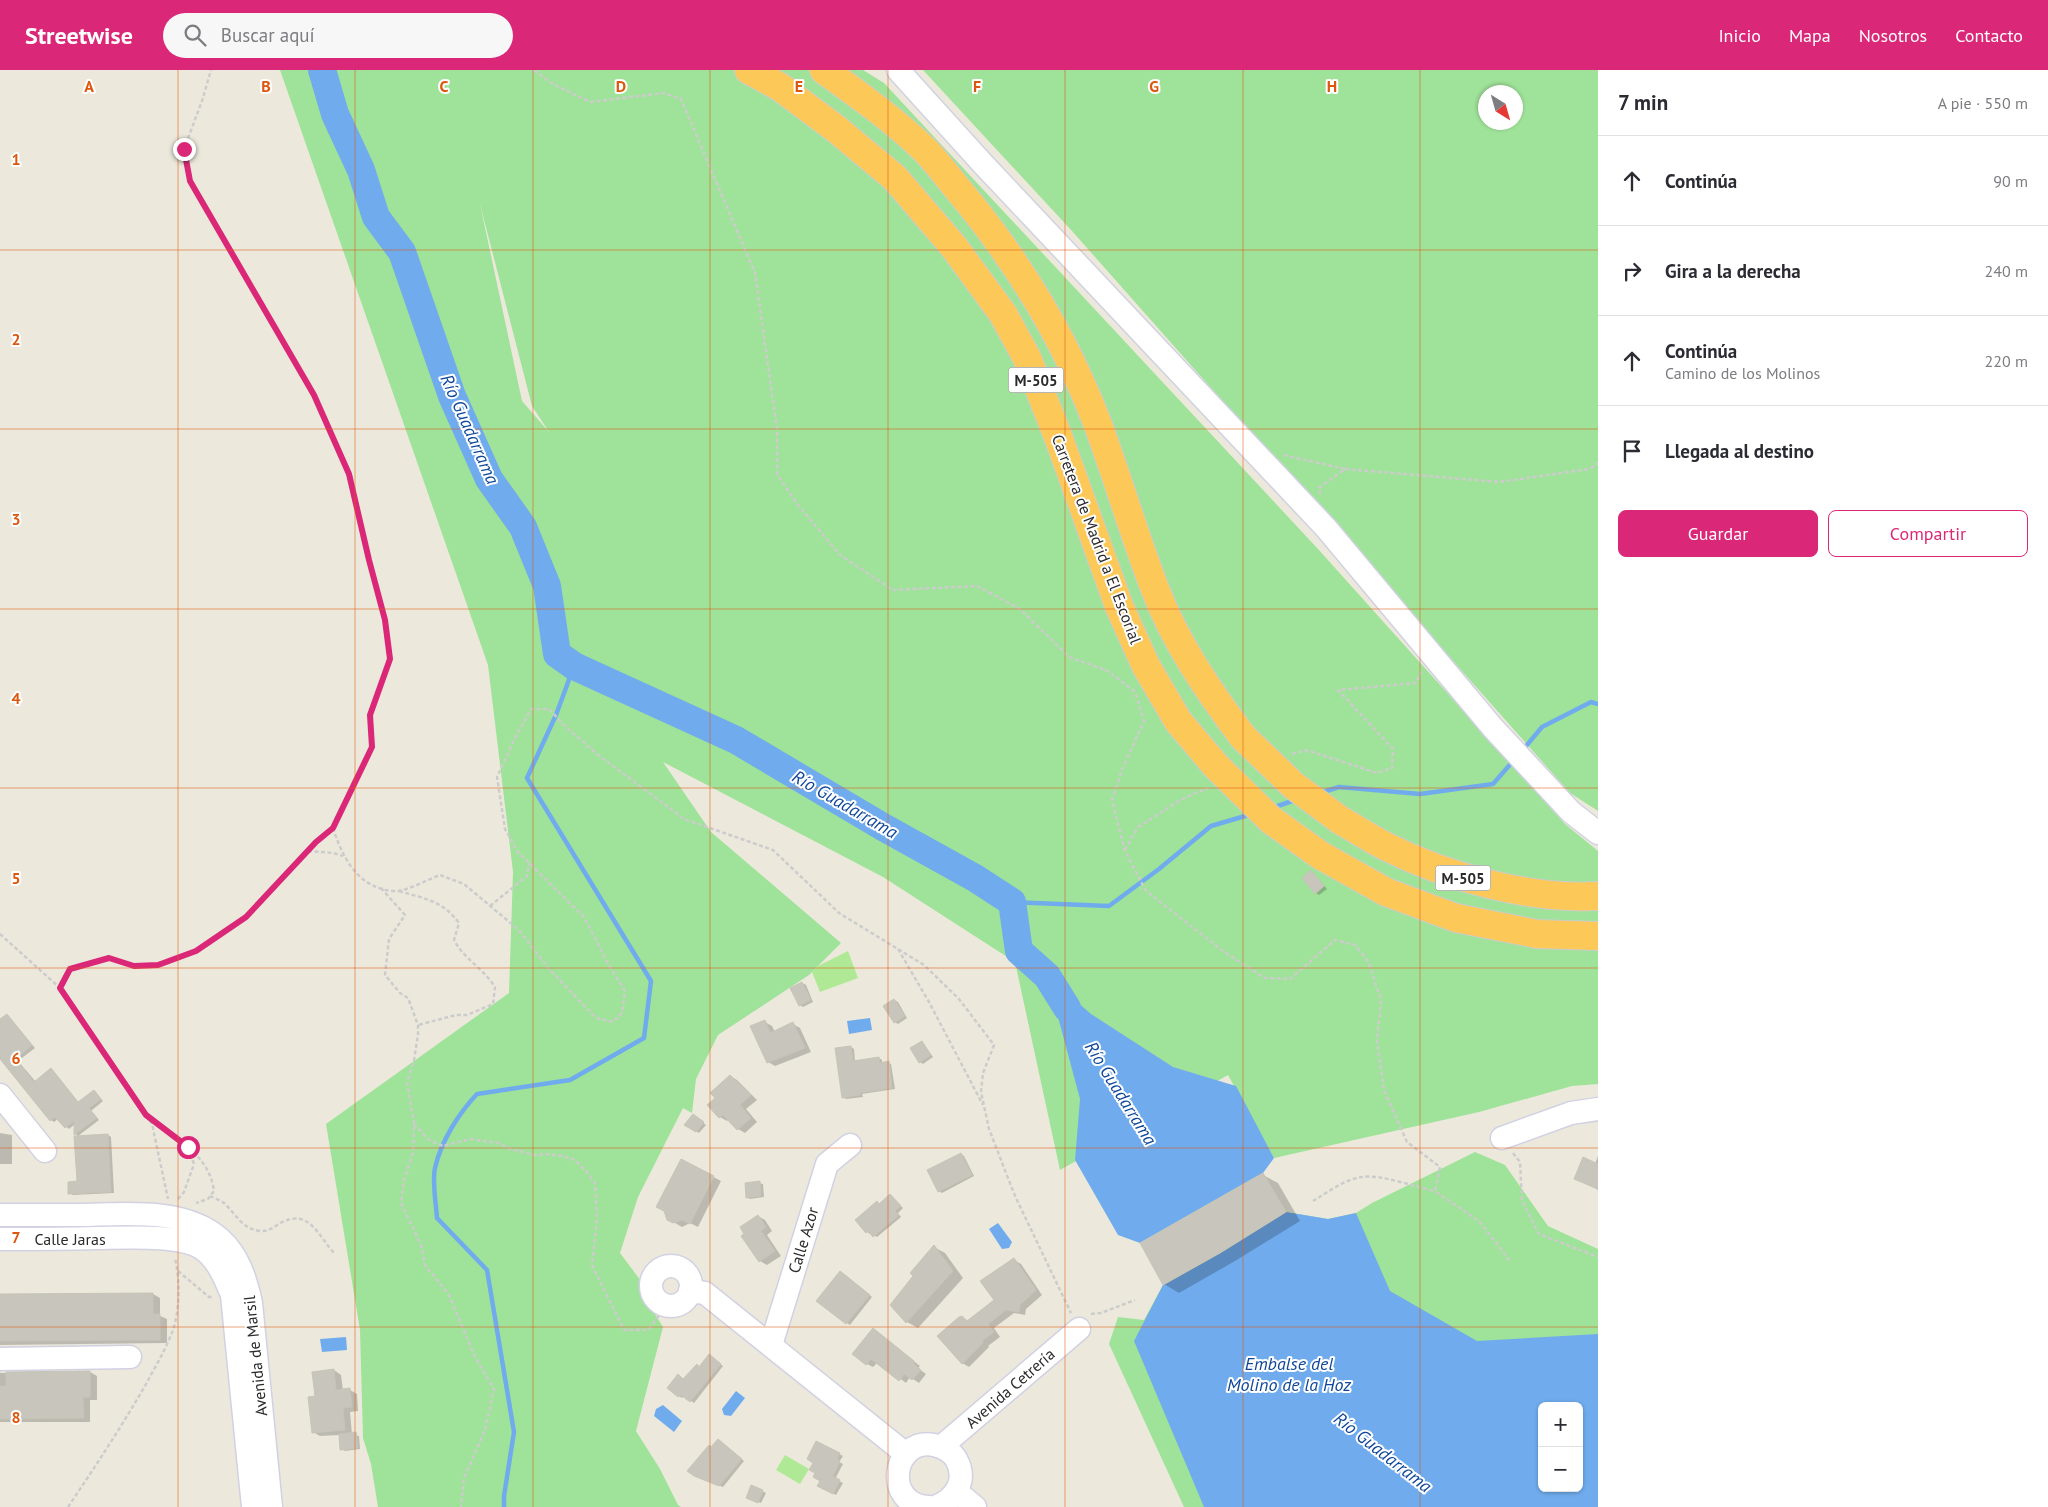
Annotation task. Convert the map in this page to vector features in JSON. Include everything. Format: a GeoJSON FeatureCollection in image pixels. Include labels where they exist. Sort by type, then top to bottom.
{"type":"FeatureCollection","features":[{"type":"Feature","properties":{"kind":"highway","name":"Carretera de Madrid a El Escorial"},"geometry":{"type":"LineString","coordinates":[[749,70],[780,87],[836,128],[895,178],[954,247],[1003,314],[1027,358],[1059,439],[1119,606],[1146,666],[1178,721],[1216,775],[1272,820],[1320,855],[1386,892],[1456,918],[1537,934],[1598,936]]}},
{"type":"Feature","properties":{"kind":"highway","name":"M-505"},"geometry":{"type":"LineString","coordinates":[[824,70],[862,98],[926,151],[984,220],[1034,294],[1065,350],[1097,424],[1155,590],[1178,637],[1211,694],[1243,737],[1293,785],[1340,820],[1388,847],[1459,876],[1522,892],[1598,896]]}},
{"type":"Feature","properties":{"kind":"highway","name":"M-505"},"geometry":{"type":"LineString","coordinates":[[1386,892],[1427,920],[1490,940],[1569,952],[1598,952]]}},
{"type":"Feature","properties":{"kind":"street"},"geometry":{"type":"LineString","coordinates":[[898,70],[990,171],[1326,528],[1493,728],[1571,812],[1598,833]]}},
{"type":"Feature","properties":{"kind":"street"},"geometry":{"type":"LineString","coordinates":[[4,1105],[45,1151]]}},
{"type":"Feature","properties":{"kind":"street"},"geometry":{"type":"LineString","coordinates":[[1502,1138],[1571,1113],[1598,1109]]}},
{"type":"Feature","properties":{"kind":"street","name":"Calle Azor"},"geometry":{"type":"LineString","coordinates":[[771,1345],[827,1164],[850,1145]]}},
{"type":"Feature","properties":{"kind":"street","name":"Avenida de Marsil"},"geometry":{"type":"LineString","coordinates":[[139,1214],[167,1213],[201,1227],[220,1239],[236,1258],[246,1279],[251,1304],[271,1507]]}},
{"type":"Feature","properties":{"kind":"street","name":"Calle Jaras"},"geometry":{"type":"LineString","coordinates":[[0,1215],[139,1214]]}},
{"type":"Feature","properties":{"kind":"street","name":"Avenida de Marsil"},"geometry":{"type":"LineString","coordinates":[[139,1238],[177,1241],[200,1247],[213,1258],[232,1295],[253,1507]]}},
{"type":"Feature","properties":{"kind":"street","name":"Calle Jaras"},"geometry":{"type":"LineString","coordinates":[[0,1239],[139,1238]]}},
{"type":"Feature","properties":{"kind":"street"},"geometry":{"type":"LineString","coordinates":[[667,1266],[675,1267],[682,1270],[688,1276],[690,1291],[681,1304],[666,1306],[659,1303],[650,1290],[651,1282],[654,1275],[660,1269],[667,1266]]}},
{"type":"Feature","properties":{"kind":"street"},"geometry":{"type":"LineString","coordinates":[[690,1291],[705,1293],[906,1454]]}},
{"type":"Feature","properties":{"kind":"street","name":"Avenida Cetrería"},"geometry":{"type":"LineString","coordinates":[[942,1446],[1085,1321]]}},
{"type":"Feature","properties":{"kind":"street"},"geometry":{"type":"LineString","coordinates":[[0,1359],[130,1357]]}},
{"type":"Feature","properties":{"kind":"street"},"geometry":{"type":"LineString","coordinates":[[914,1505],[900,1490],[897,1478],[899,1465],[906,1454],[917,1447],[929,1444],[942,1446],[953,1454],[959,1466],[961,1479],[956,1492],[947,1502],[935,1507]]}},
{"type":"Feature","properties":{"kind":"street"},"geometry":{"type":"LineString","coordinates":[[956,1492],[975,1507]]}},
{"type":"Feature","properties":{"kind":"path"},"geometry":{"type":"LineString","coordinates":[[60,988],[70,969],[109,958],[134,966],[158,965],[196,951],[246,917],[308,851],[333,828],[372,747],[370,715],[390,659],[385,620],[349,474],[314,395],[190,181],[184,149],[202,101],[211,70]]}},
{"type":"Feature","properties":{"kind":"path"},"geometry":{"type":"LineString","coordinates":[[534,70],[551,83],[590,102],[664,93],[681,99],[755,273],[777,429],[777,474],[797,504],[840,555],[893,590],[977,586],[1020,609],[1068,658],[1108,671],[1135,692],[1144,721],[1122,770],[1112,800],[1125,851],[1146,891],[1223,951],[1265,978],[1290,979],[1335,940],[1355,945],[1368,961],[1381,1000],[1377,1042],[1384,1090],[1407,1142],[1440,1167],[1435,1191]]}},
{"type":"Feature","properties":{"kind":"path"},"geometry":{"type":"LineString","coordinates":[[1249,446],[1345,469],[1499,482],[1589,469],[1598,463]]}},
{"type":"Feature","properties":{"kind":"path"},"geometry":{"type":"LineString","coordinates":[[1320,496],[1319,488],[1345,469]]}},
{"type":"Feature","properties":{"kind":"path"},"geometry":{"type":"LineString","coordinates":[[1284,756],[1306,750],[1377,773],[1392,768],[1393,749],[1338,690],[1416,682],[1431,654]]}},
{"type":"Feature","properties":{"kind":"path"},"geometry":{"type":"LineString","coordinates":[[398,891],[440,875],[464,884],[519,930],[549,969],[596,1018],[613,1022],[622,1013],[626,991],[610,966],[584,917],[518,852],[505,829],[497,776],[531,709],[550,709],[566,727],[596,754],[684,819],[773,850],[839,912],[924,965],[959,999],[994,1045],[982,1073],[981,1092],[989,1129],[1015,1196],[1085,1321],[1135,1300]]}},
{"type":"Feature","properties":{"kind":"path"},"geometry":{"type":"LineString","coordinates":[[1125,851],[1138,827],[1216,775]]}},
{"type":"Feature","properties":{"kind":"path"},"geometry":{"type":"LineString","coordinates":[[333,828],[344,857],[354,871],[374,887],[398,891],[441,904],[453,915],[459,923],[454,940],[460,952],[488,975],[495,987],[493,1004],[467,1015],[456,1015],[418,1025]]}},
{"type":"Feature","properties":{"kind":"path"},"geometry":{"type":"LineString","coordinates":[[308,851],[333,853],[344,857]]}},
{"type":"Feature","properties":{"kind":"path"},"geometry":{"type":"LineString","coordinates":[[490,906],[527,876],[530,863]]}},
{"type":"Feature","properties":{"kind":"path"},"geometry":{"type":"LineString","coordinates":[[381,888],[405,914],[389,939],[385,974],[400,993],[408,998],[418,1025],[414,1060],[407,1082],[414,1123],[413,1153],[404,1180],[401,1203],[421,1245],[425,1265],[448,1295],[475,1357],[494,1389],[485,1430],[464,1478],[461,1507]]}},
{"type":"Feature","properties":{"kind":"path"},"geometry":{"type":"LineString","coordinates":[[0,934],[60,988],[152,1124],[169,1200],[167,1213]]}},
{"type":"Feature","properties":{"kind":"path"},"geometry":{"type":"LineString","coordinates":[[898,949],[984,1108]]}},
{"type":"Feature","properties":{"kind":"path"},"geometry":{"type":"LineString","coordinates":[[146,1115],[188,1147],[207,1167],[213,1178],[214,1191],[210,1196],[196,1203],[180,1206],[167,1213]]}},
{"type":"Feature","properties":{"kind":"path"},"geometry":{"type":"LineString","coordinates":[[414,1123],[429,1140],[443,1146],[470,1138],[498,1143],[510,1149],[535,1155],[555,1155],[575,1160],[595,1183],[597,1220],[592,1265],[624,1330],[648,1330],[666,1306]]}},
{"type":"Feature","properties":{"kind":"path"},"geometry":{"type":"LineString","coordinates":[[1502,1138],[1520,1162],[1522,1201],[1539,1234],[1598,1257]]}},
{"type":"Feature","properties":{"kind":"path"},"geometry":{"type":"LineString","coordinates":[[167,1213],[184,1192],[194,1164],[188,1147]]}},
{"type":"Feature","properties":{"kind":"path"},"geometry":{"type":"LineString","coordinates":[[1313,1201],[1340,1185],[1362,1177],[1382,1177],[1435,1191],[1480,1222],[1510,1261]]}},
{"type":"Feature","properties":{"kind":"path"},"geometry":{"type":"LineString","coordinates":[[210,1196],[224,1203],[244,1225],[261,1231],[272,1229],[285,1221],[298,1218],[312,1224],[320,1233],[325,1244],[335,1254]]}},
{"type":"Feature","properties":{"kind":"path"},"geometry":{"type":"LineString","coordinates":[[68,1507],[134,1404],[162,1356],[174,1329],[178,1301],[178,1271],[209,1296],[216,1298]]}},
{"type":"Feature","properties":{"kind":"green space"},"geometry":{"type":"Polygon","coordinates":[[[280,70],[863,70],[884,83],[1318,549],[1565,824],[1598,851],[1598,1084],[1572,1086],[1479,1112],[1274,1158],[1228,1075],[1060,1170],[1015,962],[883,877],[663,762],[711,832],[841,943],[809,975],[718,1035],[696,1079],[692,1113],[683,1108],[638,1197],[620,1253],[644,1285],[644,1296],[663,1327],[636,1431],[660,1469],[678,1505],[681,1507],[378,1507],[371,1464],[363,1438],[360,1330],[326,1124],[509,993],[513,872],[488,665],[280,70]],[[480,204],[522,401],[549,432],[532,406],[480,204]]]}},
{"type":"Feature","properties":{"kind":"green space"},"geometry":{"type":"Polygon","coordinates":[[[923,70],[1598,70],[1598,811],[1570,793],[1072,231],[923,70]]]}},
{"type":"Feature","properties":{"kind":"green space"},"geometry":{"type":"Polygon","coordinates":[[[848,951],[858,978],[820,992],[812,972],[818,966],[848,951]]]}},
{"type":"Feature","properties":{"kind":"green space","name":"Embalse del Molino de la Hoz"},"geometry":{"type":"Polygon","coordinates":[[[1475,1152],[1505,1165],[1548,1226],[1598,1249],[1598,1507],[1184,1507],[1109,1344],[1118,1317],[1144,1320],[1163,1285],[1286,1212],[1328,1219],[1356,1213],[1372,1203],[1475,1152]]]}},
{"type":"Feature","properties":{"kind":"green space"},"geometry":{"type":"Polygon","coordinates":[[[785,1455],[809,1469],[800,1484],[776,1470],[785,1455]]]}},
{"type":"Feature","properties":{"kind":"water"},"geometry":{"type":"Polygon","coordinates":[[[1047,976],[1091,1014],[1173,1067],[1236,1086],[1274,1158],[1263,1173],[1140,1243],[1118,1235],[1075,1160],[1080,1099],[1047,976]]]}},
{"type":"Feature","properties":{"kind":"water"},"geometry":{"type":"Polygon","coordinates":[[[870,1018],[872,1030],[849,1034],[847,1021],[870,1018]]]}},
{"type":"Feature","properties":{"kind":"water","name":"Embalse del Molino de la Hoz"},"geometry":{"type":"Polygon","coordinates":[[[1286,1212],[1328,1219],[1356,1213],[1390,1291],[1477,1341],[1598,1334],[1598,1507],[1204,1507],[1134,1341],[1163,1285],[1220,1253],[1286,1212]]]}},
{"type":"Feature","properties":{"kind":"water"},"geometry":{"type":"Polygon","coordinates":[[[998,1223],[1012,1242],[1009,1248],[1002,1249],[989,1229],[998,1223]]]}},
{"type":"Feature","properties":{"kind":"water"},"geometry":{"type":"Polygon","coordinates":[[[346,1337],[347,1350],[322,1352],[320,1339],[346,1337]]]}},
{"type":"Feature","properties":{"kind":"water"},"geometry":{"type":"Polygon","coordinates":[[[736,1391],[745,1398],[731,1416],[724,1415],[722,1409],[736,1391]]]}},
{"type":"Feature","properties":{"kind":"water"},"geometry":{"type":"Polygon","coordinates":[[[663,1405],[682,1421],[674,1432],[654,1416],[656,1409],[663,1405]]]}},
{"type":"Feature","properties":{"kind":"building"},"geometry":{"type":"Polygon","coordinates":[[[1311,870],[1324,886],[1315,894],[1302,878],[1311,870]]]}},
{"type":"Feature","properties":{"kind":"building"},"geometry":{"type":"Polygon","coordinates":[[[802,982],[811,1000],[799,1006],[790,988],[802,982]]]}},
{"type":"Feature","properties":{"kind":"building"},"geometry":{"type":"Polygon","coordinates":[[[894,999],[905,1016],[894,1023],[883,1006],[894,999]]]}},
{"type":"Feature","properties":{"kind":"building"},"geometry":{"type":"Polygon","coordinates":[[[7,1014],[32,1045],[16,1059],[34,1082],[51,1068],[78,1102],[94,1090],[101,1099],[89,1108],[97,1118],[74,1135],[74,1121],[65,1128],[55,1117],[50,1121],[0,1059],[0,1019],[7,1014]]]}},
{"type":"Feature","properties":{"kind":"building"},"geometry":{"type":"Polygon","coordinates":[[[765,1020],[770,1033],[793,1022],[805,1048],[767,1063],[750,1026],[765,1020]]]}},
{"type":"Feature","properties":{"kind":"building"},"geometry":{"type":"Polygon","coordinates":[[[922,1041],[931,1055],[919,1063],[910,1048],[922,1041]]]}},
{"type":"Feature","properties":{"kind":"building"},"geometry":{"type":"Polygon","coordinates":[[[851,1046],[853,1061],[879,1057],[880,1063],[889,1061],[892,1088],[842,1098],[835,1048],[851,1046]]]}},
{"type":"Feature","properties":{"kind":"building"},"geometry":{"type":"Polygon","coordinates":[[[730,1075],[751,1095],[740,1105],[751,1118],[737,1130],[723,1115],[719,1118],[707,1105],[715,1098],[710,1093],[730,1075]]]}},
{"type":"Feature","properties":{"kind":"building"},"geometry":{"type":"Polygon","coordinates":[[[693,1114],[704,1122],[696,1132],[684,1125],[693,1114]]]}},
{"type":"Feature","properties":{"kind":"building"},"geometry":{"type":"Polygon","coordinates":[[[108,1134],[111,1192],[68,1194],[68,1182],[77,1181],[74,1136],[108,1134]]]}},
{"type":"Feature","properties":{"kind":"building"},"geometry":{"type":"Polygon","coordinates":[[[961,1153],[972,1175],[938,1192],[927,1170],[961,1153]]]}},
{"type":"Feature","properties":{"kind":"building"},"geometry":{"type":"Polygon","coordinates":[[[1583,1157],[1598,1164],[1598,1189],[1574,1179],[1583,1157]]]}},
{"type":"Feature","properties":{"kind":"building"},"geometry":{"type":"Polygon","coordinates":[[[681,1159],[714,1176],[690,1224],[682,1220],[673,1223],[667,1220],[664,1211],[656,1207],[681,1159]]]}},
{"type":"Feature","properties":{"kind":"building"},"geometry":{"type":"Polygon","coordinates":[[[1263,1173],[1286,1212],[1220,1253],[1163,1285],[1140,1243],[1263,1173]]]}},
{"type":"Feature","properties":{"kind":"building"},"geometry":{"type":"Polygon","coordinates":[[[760,1181],[761,1196],[746,1198],[745,1183],[760,1181]]]}},
{"type":"Feature","properties":{"kind":"building"},"geometry":{"type":"Polygon","coordinates":[[[890,1194],[901,1206],[895,1211],[899,1215],[873,1237],[868,1231],[866,1233],[855,1220],[877,1201],[879,1204],[890,1194]]]}},
{"type":"Feature","properties":{"kind":"building"},"geometry":{"type":"Polygon","coordinates":[[[758,1215],[766,1227],[761,1231],[775,1251],[759,1262],[741,1236],[744,1234],[740,1227],[758,1215]]]}},
{"type":"Feature","properties":{"kind":"building"},"geometry":{"type":"Polygon","coordinates":[[[934,1245],[953,1271],[906,1323],[890,1305],[913,1276],[910,1273],[934,1245]]]}},
{"type":"Feature","properties":{"kind":"building"},"geometry":{"type":"Polygon","coordinates":[[[1014,1258],[1036,1290],[1020,1305],[1019,1312],[1006,1310],[988,1324],[994,1332],[982,1341],[983,1343],[962,1364],[937,1336],[959,1317],[962,1316],[967,1321],[994,1300],[980,1281],[1014,1258]]]}},
{"type":"Feature","properties":{"kind":"building"},"geometry":{"type":"Polygon","coordinates":[[[840,1271],[870,1295],[846,1324],[816,1301],[840,1271]]]}},
{"type":"Feature","properties":{"kind":"building"},"geometry":{"type":"Polygon","coordinates":[[[153,1293],[153,1314],[160,1314],[160,1340],[0,1341],[0,1294],[153,1293]]]}},
{"type":"Feature","properties":{"kind":"building"},"geometry":{"type":"Polygon","coordinates":[[[873,1328],[914,1361],[913,1363],[921,1370],[912,1380],[904,1374],[899,1381],[871,1359],[866,1365],[852,1354],[873,1328]]]}},
{"type":"Feature","properties":{"kind":"building"},"geometry":{"type":"Polygon","coordinates":[[[709,1354],[721,1364],[690,1402],[681,1395],[678,1397],[667,1388],[678,1374],[683,1379],[697,1364],[699,1367],[709,1354]]]}},
{"type":"Feature","properties":{"kind":"building"},"geometry":{"type":"Polygon","coordinates":[[[334,1369],[336,1390],[350,1388],[352,1407],[343,1408],[345,1430],[312,1433],[308,1397],[315,1396],[312,1372],[334,1369]]]}},
{"type":"Feature","properties":{"kind":"building"},"geometry":{"type":"Polygon","coordinates":[[[90,1371],[90,1397],[83,1397],[84,1418],[0,1419],[0,1386],[6,1386],[6,1372],[90,1371]]]}},
{"type":"Feature","properties":{"kind":"building"},"geometry":{"type":"Polygon","coordinates":[[[356,1432],[358,1448],[340,1450],[339,1434],[356,1432]]]}},
{"type":"Feature","properties":{"kind":"building"},"geometry":{"type":"Polygon","coordinates":[[[718,1439],[742,1459],[719,1486],[694,1476],[687,1471],[709,1445],[711,1447],[718,1439]]]}},
{"type":"Feature","properties":{"kind":"building"},"geometry":{"type":"Polygon","coordinates":[[[816,1441],[840,1453],[837,1460],[840,1461],[833,1476],[840,1480],[833,1494],[817,1486],[820,1481],[813,1477],[815,1473],[809,1470],[813,1463],[807,1459],[816,1441]]]}},
{"type":"Feature","properties":{"kind":"building"},"geometry":{"type":"Polygon","coordinates":[[[751,1485],[763,1490],[758,1503],[746,1498],[751,1485]]]}},
{"type":"Feature","properties":{"kind":"waterway","name":"Río Guadarrama"},"geometry":{"type":"LineString","coordinates":[[322,70],[335,114],[361,170],[376,217],[402,252],[452,396],[489,479],[523,527],[547,586],[557,654],[574,666],[736,740],[883,827],[975,878],[1012,902],[1019,951],[1047,976],[1067,1008]]}},
{"type":"Feature","properties":{"kind":"waterway"},"geometry":{"type":"LineString","coordinates":[[504,1507],[514,1432],[487,1270],[437,1218],[434,1193],[435,1168],[452,1128],[477,1094],[570,1080],[644,1038],[651,981],[527,778],[556,715],[574,666]]}},
{"type":"Feature","properties":{"kind":"waterway"},"geometry":{"type":"LineString","coordinates":[[1522,751],[1542,727],[1591,702],[1598,704]]}},
{"type":"Feature","properties":{"kind":"waterway"},"geometry":{"type":"LineString","coordinates":[[1320,793],[1339,787],[1420,794],[1493,784],[1514,760]]}},
{"type":"Feature","properties":{"kind":"waterway"},"geometry":{"type":"LineString","coordinates":[[1272,808],[1295,800]]}},
{"type":"Feature","properties":{"kind":"waterway"},"geometry":{"type":"LineString","coordinates":[[1012,902],[1109,906],[1159,869],[1211,826],[1252,814]]}},
{"type":"Feature","properties":{"kind":"route"},"geometry":{"type":"LineString","coordinates":[[184,149],[190,181],[314,395],[349,474],[385,620],[390,659],[370,715],[372,747],[333,828],[316,842],[246,917],[196,951],[158,965],[134,966],[109,958],[70,969],[60,988],[146,1115],[188,1147]]}}]}
